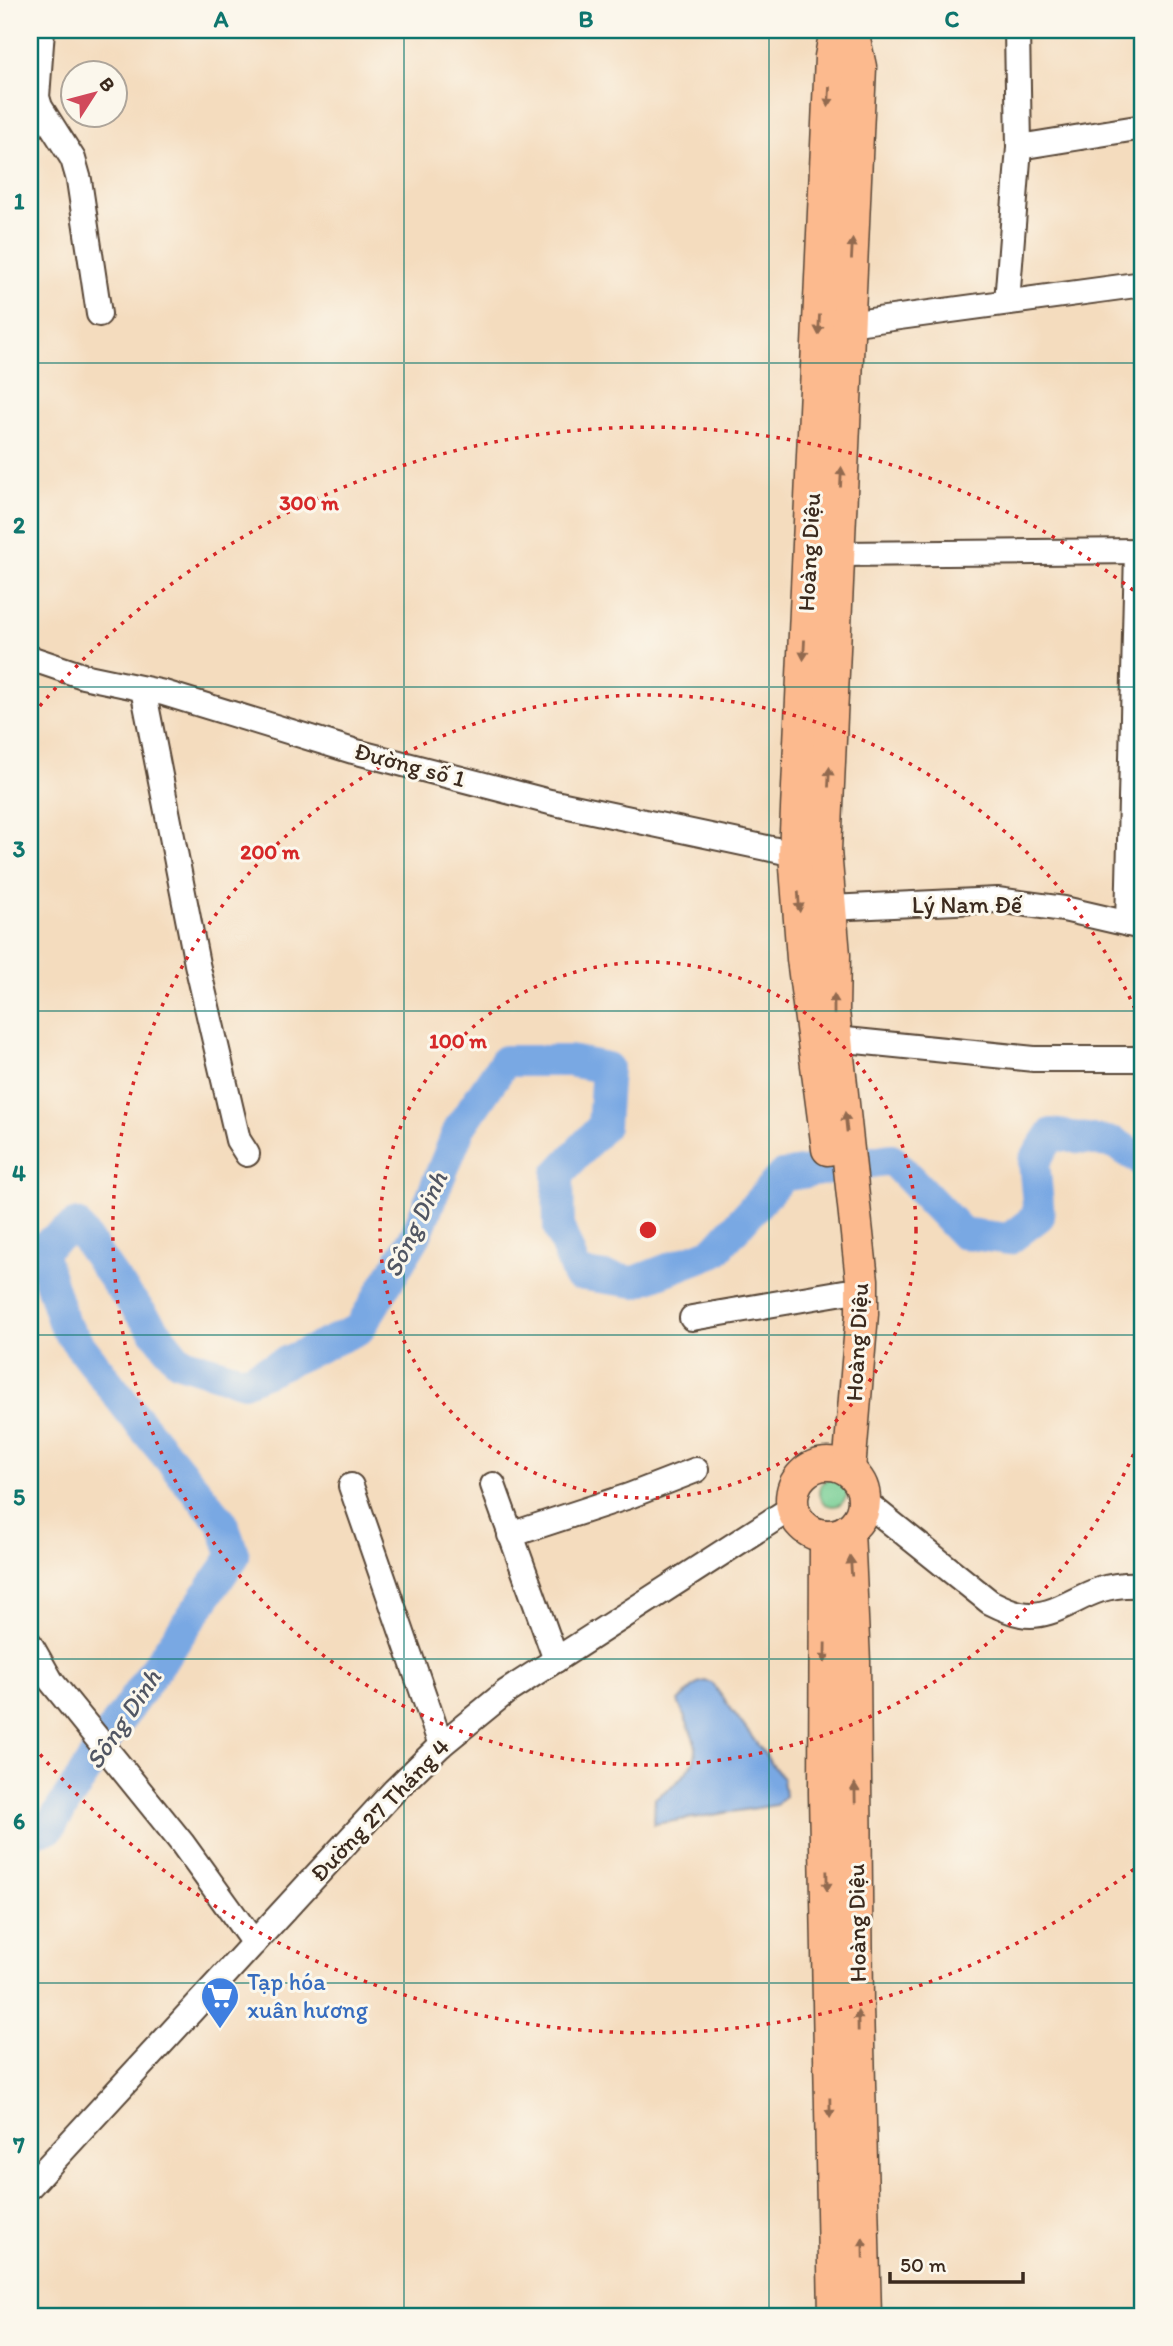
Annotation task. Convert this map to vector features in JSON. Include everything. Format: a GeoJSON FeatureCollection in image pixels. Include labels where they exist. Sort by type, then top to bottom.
{"type":"FeatureCollection","features":[{"type":"Feature","properties":{"kind":"main road","name":"Hoàng Diệu"},"geometry":{"type":"LineString","coordinates":[[828,1073],[836,1039],[833,1011],[834,955],[825,851],[831,57],[836,30]]}},
{"type":"Feature","properties":{"kind":"main road","name":"Hoàng Diệu"},"geometry":{"type":"LineString","coordinates":[[828,1073],[803,959],[795,854],[848,324],[860,68],[852,30]]}},
{"type":"Feature","properties":{"kind":"main road"},"geometry":{"type":"LineString","coordinates":[[828,1073],[847,1215]]}},
{"type":"Feature","properties":{"kind":"main road","name":"Hoàng Diệu"},"geometry":{"type":"LineString","coordinates":[[838,1467],[847,1215]]}},
{"type":"Feature","properties":{"kind":"main road","name":"Hoàng Diệu"},"geometry":{"type":"LineString","coordinates":[[838,1467],[862,1314],[862,1280],[847,1215]]}},
{"type":"Feature","properties":{"kind":"main road"},"geometry":{"type":"LineString","coordinates":[[817,1465],[838,1467],[858,1479],[864,1501],[857,1522],[837,1533],[815,1534],[797,1518],[792,1496],[800,1477],[817,1465]]}},
{"type":"Feature","properties":{"kind":"main road","name":"Hoàng Diệu"},"geometry":{"type":"LineString","coordinates":[[835,2316],[825,1779],[837,1533]]}},
{"type":"Feature","properties":{"kind":"main road","name":"Hoàng Diệu"},"geometry":{"type":"LineString","coordinates":[[837,1533],[854,1662],[864,2316]]}},
{"type":"Feature","properties":{"kind":"street"},"geometry":{"type":"LineString","coordinates":[[42,30],[37,97],[40,107],[73,159],[79,180],[99,314]]}},
{"type":"Feature","properties":{"kind":"street"},"geometry":{"type":"LineString","coordinates":[[1007,302],[1019,147],[1017,30]]}},
{"type":"Feature","properties":{"kind":"street"},"geometry":{"type":"LineString","coordinates":[[1019,147],[1143,127]]}},
{"type":"Feature","properties":{"kind":"street"},"geometry":{"type":"LineString","coordinates":[[848,324],[1143,284]]}},
{"type":"Feature","properties":{"kind":"street"},"geometry":{"type":"LineString","coordinates":[[829,535],[1140,551],[1135,926]]}},
{"type":"Feature","properties":{"kind":"street","name":"Đường số 1"},"geometry":{"type":"LineString","coordinates":[[30,658],[83,676],[164,693],[353,751],[537,798],[795,854]]}},
{"type":"Feature","properties":{"kind":"street"},"geometry":{"type":"LineString","coordinates":[[143,689],[200,977],[238,1140],[247,1154]]}},
{"type":"Feature","properties":{"kind":"street","name":"Lý Nam Đế"},"geometry":{"type":"LineString","coordinates":[[830,908],[997,900],[1064,909],[1135,926]]}},
{"type":"Feature","properties":{"kind":"street"},"geometry":{"type":"LineString","coordinates":[[836,1039],[1034,1059],[1143,1059]]}},
{"type":"Feature","properties":{"kind":"street"},"geometry":{"type":"LineString","coordinates":[[692,1318],[844,1292]]}},
{"type":"Feature","properties":{"kind":"street"},"geometry":{"type":"LineString","coordinates":[[510,1535],[629,1496],[696,1469]]}},
{"type":"Feature","properties":{"kind":"street"},"geometry":{"type":"LineString","coordinates":[[493,1485],[556,1660]]}},
{"type":"Feature","properties":{"kind":"street"},"geometry":{"type":"LineString","coordinates":[[351,1486],[442,1745]]}},
{"type":"Feature","properties":{"kind":"street"},"geometry":{"type":"LineString","coordinates":[[864,1501],[990,1602],[1009,1611],[1038,1615],[1098,1590],[1143,1585]]}},
{"type":"Feature","properties":{"kind":"street","name":"Đường 27 Tháng 4"},"geometry":{"type":"LineString","coordinates":[[30,2186],[395,1790],[442,1745],[506,1692],[793,1507]]}},
{"type":"Feature","properties":{"kind":"street"},"geometry":{"type":"LineString","coordinates":[[30,1644],[51,1681],[182,1843],[254,1943]]}},
{"type":"Feature","properties":{"kind":"green space"},"geometry":{"type":"Polygon","coordinates":[[[833,1478],[843,1482],[847,1492],[843,1502],[833,1506],[823,1502],[819,1492],[823,1482],[833,1478]]]}},
{"type":"Feature","properties":{"kind":"water"},"geometry":{"type":"Polygon","coordinates":[[[698,1683],[712,1683],[783,1779],[785,1796],[776,1805],[654,1824],[655,1798],[682,1778],[695,1756],[695,1743],[678,1701],[698,1683]]]}},
{"type":"Feature","properties":{"kind":"waterway","name":"Sông Dinh"},"geometry":{"type":"LineString","coordinates":[[30,1831],[49,1828],[109,1735],[234,1556],[222,1522],[133,1415],[64,1325],[40,1249],[76,1225],[116,1282],[179,1361],[244,1381],[359,1329],[416,1235],[460,1127],[505,1061],[569,1061],[607,1068],[603,1126],[558,1174],[559,1228],[577,1274],[635,1282],[715,1251],[782,1176],[891,1159],[962,1233],[1009,1239],[1039,1216],[1034,1161],[1052,1134],[1115,1143],[1143,1161]]}},
{"type":"Feature","properties":{"kind":"place","name":"Tạp hóa xuân hương"},"geometry":{"type":"Point","coordinates":[220,2030]}}]}
